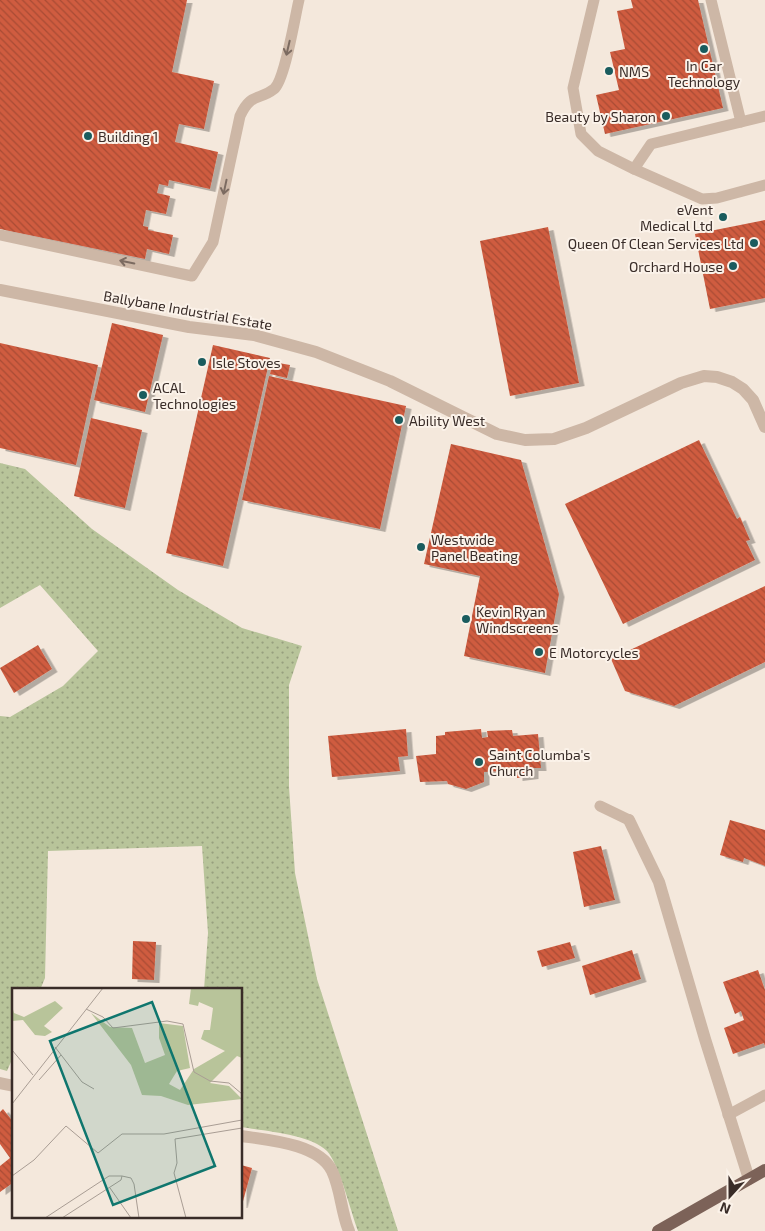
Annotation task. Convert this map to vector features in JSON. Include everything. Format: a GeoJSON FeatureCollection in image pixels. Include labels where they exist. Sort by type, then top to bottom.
{"type":"FeatureCollection","features":[{"type":"Feature","properties":{"kind":"main road"},"geometry":{"type":"LineString","coordinates":[[658,1231],[765,1170]]}},
{"type":"Feature","properties":{"kind":"street","name":"Ballybane Industrial Estate"},"geometry":{"type":"LineString","coordinates":[[0,290],[189,327],[254,335],[316,352],[390,380],[498,434],[525,440],[554,439],[586,428],[681,383],[704,376],[717,377],[732,382],[743,389],[753,400],[765,427]]}},
{"type":"Feature","properties":{"kind":"street"},"geometry":{"type":"LineString","coordinates":[[629,820],[659,882],[728,1115],[749,1179]]}},
{"type":"Feature","properties":{"kind":"street"},"geometry":{"type":"LineString","coordinates":[[242,1136],[282,1142],[322,1156],[332,1171],[349,1231]]}},
{"type":"Feature","properties":{"kind":"lane"},"geometry":{"type":"LineString","coordinates":[[0,235],[192,276],[213,242],[240,116],[245,105],[254,97],[275,88],[281,76],[299,0]]}},
{"type":"Feature","properties":{"kind":"lane"},"geometry":{"type":"LineString","coordinates":[[594,0],[573,88],[581,134],[598,151],[702,199],[716,198],[765,185]]}},
{"type":"Feature","properties":{"kind":"lane"},"geometry":{"type":"LineString","coordinates":[[711,0],[741,122]]}},
{"type":"Feature","properties":{"kind":"lane"},"geometry":{"type":"LineString","coordinates":[[634,169],[651,144],[765,116]]}},
{"type":"Feature","properties":{"kind":"lane"},"geometry":{"type":"LineString","coordinates":[[600,806],[629,820]]}},
{"type":"Feature","properties":{"kind":"lane"},"geometry":{"type":"LineString","coordinates":[[728,1115],[765,1095]]}},
{"type":"Feature","properties":{"kind":"green space"},"geometry":{"type":"Polygon","coordinates":[[[0,463],[25,469],[92,529],[178,590],[242,628],[302,646],[289,685],[289,787],[295,873],[317,979],[398,1231],[358,1231],[336,1166],[327,1151],[319,1145],[286,1134],[242,1127],[242,988],[204,988],[208,933],[202,846],[48,851],[45,978],[41,988],[12,988],[12,1060],[7,1071],[0,1069],[0,716],[10,717],[63,686],[98,651],[40,585],[0,608],[0,463]]]}},
{"type":"Feature","properties":{"kind":"building","name":"Building 1"},"geometry":{"type":"Polygon","coordinates":[[[0,0],[187,0],[172,72],[214,81],[204,129],[179,124],[175,142],[218,152],[210,189],[169,180],[168,186],[159,184],[157,193],[170,196],[166,214],[146,210],[143,226],[148,227],[148,230],[173,235],[169,254],[147,249],[145,259],[0,229],[0,0]]]}},
{"type":"Feature","properties":{"kind":"building"},"geometry":{"type":"Polygon","coordinates":[[[631,0],[698,0],[723,108],[605,134],[596,95],[619,90],[610,52],[625,49],[617,11],[633,8],[631,0]]]}},
{"type":"Feature","properties":{"kind":"building","name":"Orchard House"},"geometry":{"type":"Polygon","coordinates":[[[765,220],[765,298],[710,309],[695,234],[765,220]]]}},
{"type":"Feature","properties":{"kind":"building"},"geometry":{"type":"Polygon","coordinates":[[[548,227],[579,383],[510,396],[480,241],[548,227]]]}},
{"type":"Feature","properties":{"kind":"building"},"geometry":{"type":"Polygon","coordinates":[[[112,323],[163,335],[145,412],[94,400],[112,323]]]}},
{"type":"Feature","properties":{"kind":"building"},"geometry":{"type":"Polygon","coordinates":[[[0,343],[98,365],[76,465],[0,448],[0,343]]]}},
{"type":"Feature","properties":{"kind":"building"},"geometry":{"type":"Polygon","coordinates":[[[213,345],[270,358],[223,566],[166,553],[213,345]]]}},
{"type":"Feature","properties":{"kind":"building"},"geometry":{"type":"Polygon","coordinates":[[[273,362],[290,365],[287,378],[270,374],[273,362]]]}},
{"type":"Feature","properties":{"kind":"building"},"geometry":{"type":"Polygon","coordinates":[[[269,376],[406,406],[380,529],[242,500],[269,376]]]}},
{"type":"Feature","properties":{"kind":"building"},"geometry":{"type":"Polygon","coordinates":[[[91,418],[142,430],[125,508],[74,496],[91,418]]]}},
{"type":"Feature","properties":{"kind":"building"},"geometry":{"type":"Polygon","coordinates":[[[699,440],[737,519],[740,517],[750,540],[746,541],[755,560],[623,624],[565,504],[699,440]]]}},
{"type":"Feature","properties":{"kind":"building"},"geometry":{"type":"Polygon","coordinates":[[[451,444],[521,460],[559,594],[545,673],[464,656],[480,576],[424,564],[451,444]]]}},
{"type":"Feature","properties":{"kind":"building"},"geometry":{"type":"Polygon","coordinates":[[[765,586],[765,662],[674,706],[625,691],[611,659],[765,586]]]}},
{"type":"Feature","properties":{"kind":"building"},"geometry":{"type":"Polygon","coordinates":[[[38,645],[52,669],[14,693],[0,668],[38,645]]]}},
{"type":"Feature","properties":{"kind":"building"},"geometry":{"type":"Polygon","coordinates":[[[406,729],[408,756],[398,757],[400,771],[332,777],[328,736],[406,729]]]}},
{"type":"Feature","properties":{"kind":"building","name":"Saint Columba's Church"},"geometry":{"type":"Polygon","coordinates":[[[481,729],[482,738],[488,737],[487,731],[512,730],[513,736],[538,734],[541,768],[533,768],[533,776],[517,778],[517,770],[484,772],[484,782],[466,789],[448,784],[447,781],[420,782],[416,756],[436,754],[436,736],[445,735],[445,732],[481,729]]]}},
{"type":"Feature","properties":{"kind":"building"},"geometry":{"type":"Polygon","coordinates":[[[730,820],[765,830],[765,866],[744,858],[743,862],[720,855],[730,820]]]}},
{"type":"Feature","properties":{"kind":"building"},"geometry":{"type":"Polygon","coordinates":[[[601,846],[615,900],[584,907],[573,852],[601,846]]]}},
{"type":"Feature","properties":{"kind":"building"},"geometry":{"type":"Polygon","coordinates":[[[133,941],[156,942],[154,980],[132,979],[133,941]]]}},
{"type":"Feature","properties":{"kind":"building"},"geometry":{"type":"Polygon","coordinates":[[[570,942],[575,958],[542,967],[537,951],[570,942]]]}},
{"type":"Feature","properties":{"kind":"building"},"geometry":{"type":"Polygon","coordinates":[[[632,950],[641,979],[590,995],[582,966],[632,950]]]}},
{"type":"Feature","properties":{"kind":"building"},"geometry":{"type":"Polygon","coordinates":[[[758,970],[765,990],[765,1046],[764,1043],[733,1054],[724,1028],[744,1020],[741,1011],[735,1014],[723,982],[758,970]]]}},
{"type":"Feature","properties":{"kind":"building"},"geometry":{"type":"Polygon","coordinates":[[[3,1109],[12,1120],[12,1183],[0,1192],[0,1166],[10,1158],[0,1144],[0,1112],[3,1109]]]}},
{"type":"Feature","properties":{"kind":"building"},"geometry":{"type":"Polygon","coordinates":[[[242,1165],[252,1168],[242,1205],[242,1165]]]}},
{"type":"Feature","properties":{"kind":"place","name":"In Car Technology"},"geometry":{"type":"Point","coordinates":[704,49]}},
{"type":"Feature","properties":{"kind":"place","name":"NMS"},"geometry":{"type":"Point","coordinates":[609,71]}},
{"type":"Feature","properties":{"kind":"place","name":"Beauty by Sharon"},"geometry":{"type":"Point","coordinates":[666,116]}},
{"type":"Feature","properties":{"kind":"place","name":"Building 1"},"geometry":{"type":"Point","coordinates":[88,136]}},
{"type":"Feature","properties":{"kind":"place","name":"eVent Medical Ltd"},"geometry":{"type":"Point","coordinates":[723,217]}},
{"type":"Feature","properties":{"kind":"place","name":"Queen Of Clean Services Ltd"},"geometry":{"type":"Point","coordinates":[754,243]}},
{"type":"Feature","properties":{"kind":"place","name":"Orchard House"},"geometry":{"type":"Point","coordinates":[733,266]}},
{"type":"Feature","properties":{"kind":"place","name":"Isle Stoves"},"geometry":{"type":"Point","coordinates":[202,362]}},
{"type":"Feature","properties":{"kind":"place","name":"ACAL Technologies"},"geometry":{"type":"Point","coordinates":[143,395]}},
{"type":"Feature","properties":{"kind":"place","name":"Ability West"},"geometry":{"type":"Point","coordinates":[399,420]}},
{"type":"Feature","properties":{"kind":"place","name":"Westwide Panel Beating"},"geometry":{"type":"Point","coordinates":[421,547]}},
{"type":"Feature","properties":{"kind":"place","name":"Kevin Ryan Windscreens"},"geometry":{"type":"Point","coordinates":[466,619]}},
{"type":"Feature","properties":{"kind":"place","name":"E Motorcycles"},"geometry":{"type":"Point","coordinates":[539,652]}},
{"type":"Feature","properties":{"kind":"place","name":"Saint Columba's Church"},"geometry":{"type":"Point","coordinates":[479,762]}}]}
